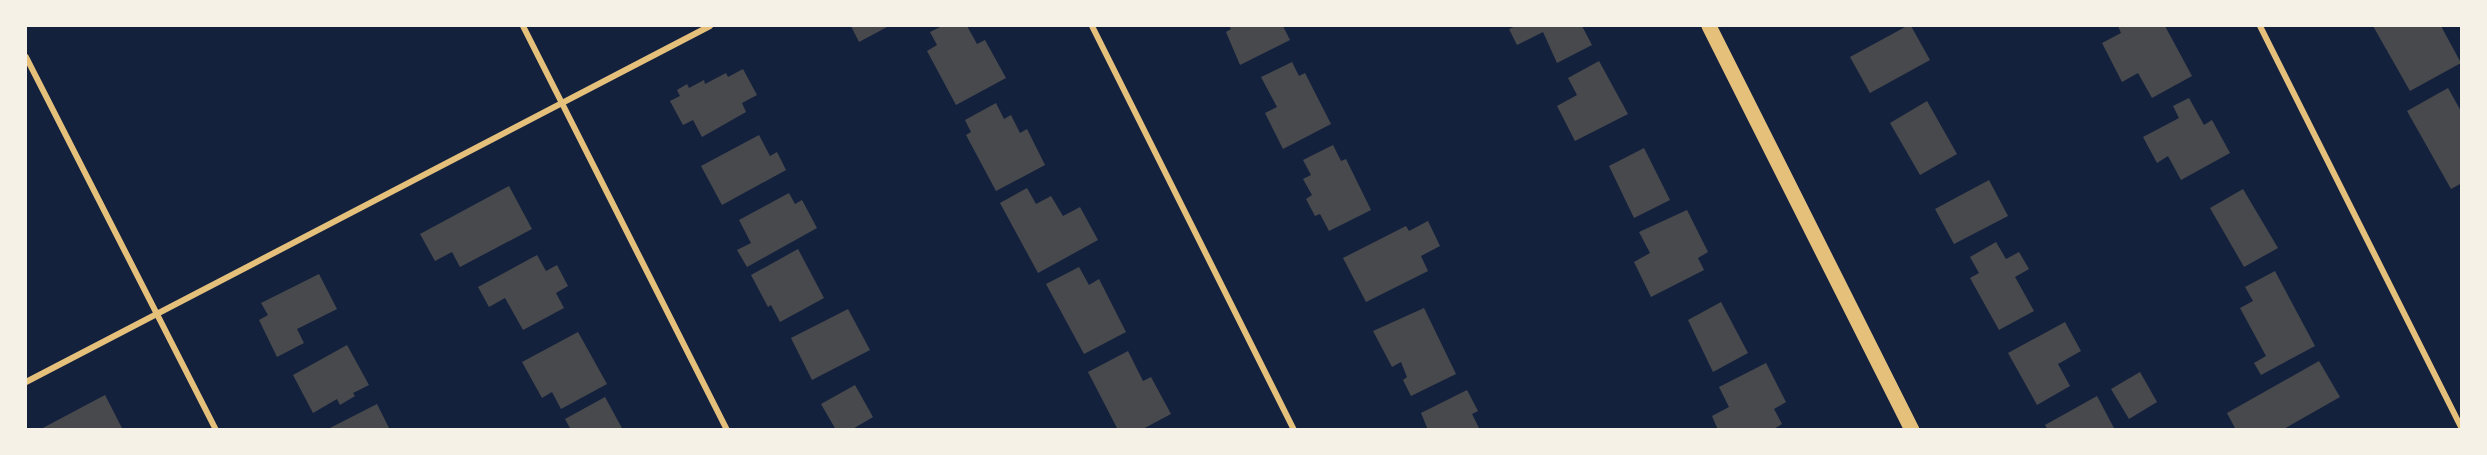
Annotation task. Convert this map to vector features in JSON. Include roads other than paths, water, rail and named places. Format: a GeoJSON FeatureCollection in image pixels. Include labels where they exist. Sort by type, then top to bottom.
{"type":"FeatureCollection","features":[{"type":"Feature","properties":{"kind":"main road"},"geometry":{"type":"LineString","coordinates":[[1709,26],[1912,429]]}},
{"type":"Feature","properties":{"kind":"street"},"geometry":{"type":"LineString","coordinates":[[522,26],[727,429]]}},
{"type":"Feature","properties":{"kind":"street"},"geometry":{"type":"LineString","coordinates":[[26,382],[156,312],[239,272],[710,26]]}},
{"type":"Feature","properties":{"kind":"street"},"geometry":{"type":"LineString","coordinates":[[1092,26],[1294,429]]}},
{"type":"Feature","properties":{"kind":"street"},"geometry":{"type":"LineString","coordinates":[[2260,26],[2462,429]]}},
{"type":"Feature","properties":{"kind":"street"},"geometry":{"type":"LineString","coordinates":[[26,57],[216,429]]}}]}
